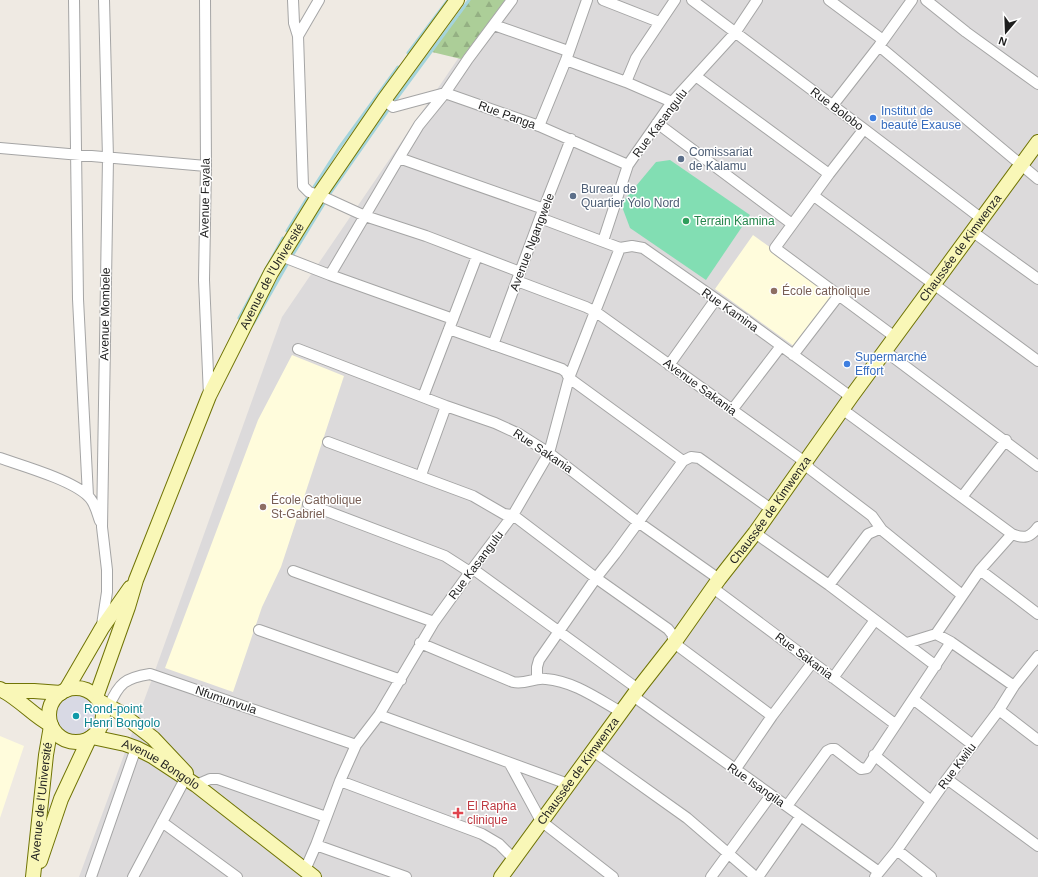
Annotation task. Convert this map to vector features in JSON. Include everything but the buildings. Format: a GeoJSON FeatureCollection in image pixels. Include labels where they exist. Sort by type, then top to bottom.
{"type":"FeatureCollection","features":[{"type":"Feature","properties":{"kind":"street"},"geometry":{"type":"LineString","coordinates":[[74,0],[78,299],[88,496]]}},
{"type":"Feature","properties":{"kind":"street","name":"Avenue Mombele"},"geometry":{"type":"LineString","coordinates":[[102,628],[107,592],[107,570],[102,527],[108,158],[104,0]]}},
{"type":"Feature","properties":{"kind":"street","name":"Avenue Fayala"},"geometry":{"type":"LineString","coordinates":[[204,0],[206,166],[204,280],[209,396]]}},
{"type":"Feature","properties":{"kind":"street"},"geometry":{"type":"LineString","coordinates":[[293,0],[294,23],[298,36]]}},
{"type":"Feature","properties":{"kind":"street"},"geometry":{"type":"LineString","coordinates":[[298,36],[319,0]]}},
{"type":"Feature","properties":{"kind":"street","name":"Avenue de l’Université"},"geometry":{"type":"LineString","coordinates":[[101,701],[136,580],[209,396],[253,308],[271,273],[319,195],[384,100],[457,0]]}},
{"type":"Feature","properties":{"kind":"street"},"geometry":{"type":"LineString","coordinates":[[330,275],[419,125],[445,93],[468,59],[512,0]]}},
{"type":"Feature","properties":{"kind":"street"},"geometry":{"type":"LineString","coordinates":[[539,126],[567,56],[587,0]]}},
{"type":"Feature","properties":{"kind":"street"},"geometry":{"type":"LineString","coordinates":[[603,0],[659,22]]}},
{"type":"Feature","properties":{"kind":"street"},"geometry":{"type":"LineString","coordinates":[[626,82],[636,58],[675,0]]}},
{"type":"Feature","properties":{"kind":"street","name":"Rue Bolobo"},"geometry":{"type":"LineString","coordinates":[[692,0],[864,128],[982,219]]}},
{"type":"Feature","properties":{"kind":"street","name":"Rue Kasangulu"},"geometry":{"type":"LineString","coordinates":[[603,241],[628,165],[672,102],[697,77],[735,33],[757,0]]}},
{"type":"Feature","properties":{"kind":"street"},"geometry":{"type":"LineString","coordinates":[[829,0],[1038,179]]}},
{"type":"Feature","properties":{"kind":"street"},"geometry":{"type":"LineString","coordinates":[[833,105],[912,0]]}},
{"type":"Feature","properties":{"kind":"street"},"geometry":{"type":"LineString","coordinates":[[926,0],[966,32],[1038,84]]}},
{"type":"Feature","properties":{"kind":"street"},"geometry":{"type":"LineString","coordinates":[[494,25],[672,102]]}},
{"type":"Feature","properties":{"kind":"street","name":"Avenue Sakania"},"geometry":{"type":"LineString","coordinates":[[298,36],[303,186],[309,192],[365,216],[426,236],[477,256],[518,277],[596,312],[804,462],[810,469],[872,516],[882,530],[962,595]]}},
{"type":"Feature","properties":{"kind":"street"},"geometry":{"type":"LineString","coordinates":[[697,77],[829,174]]}},
{"type":"Feature","properties":{"kind":"street"},"geometry":{"type":"LineString","coordinates":[[384,100],[393,107],[445,93]]}},
{"type":"Feature","properties":{"kind":"street","name":"Rue Panga"},"geometry":{"type":"LineString","coordinates":[[445,93],[539,126],[628,165]]}},
{"type":"Feature","properties":{"kind":"street"},"geometry":{"type":"LineString","coordinates":[[657,123],[792,224]]}},
{"type":"Feature","properties":{"kind":"street"},"geometry":{"type":"LineString","coordinates":[[864,128],[775,248],[895,337]]}},
{"type":"Feature","properties":{"kind":"street","name":"Avenue Ngangwele"},"geometry":{"type":"LineString","coordinates":[[493,345],[571,139]]}},
{"type":"Feature","properties":{"kind":"street","name":"Chaussée de Kimwenza"},"geometry":{"type":"LineString","coordinates":[[501,877],[621,712],[674,643],[716,583],[755,533],[842,409],[1038,142]]}},
{"type":"Feature","properties":{"kind":"street"},"geometry":{"type":"LineString","coordinates":[[0,148],[206,166]]}},
{"type":"Feature","properties":{"kind":"street","name":"Rue Kamina"},"geometry":{"type":"LineString","coordinates":[[399,158],[542,213],[620,248],[632,246],[642,248],[716,299],[851,397]]}},
{"type":"Feature","properties":{"kind":"street"},"geometry":{"type":"LineString","coordinates":[[814,196],[935,283],[1038,361]]}},
{"type":"Feature","properties":{"kind":"street"},"geometry":{"type":"LineString","coordinates":[[973,232],[1038,279]]}},
{"type":"Feature","properties":{"kind":"street","name":"Rue Kasangulu"},"geometry":{"type":"LineString","coordinates":[[310,874],[316,845],[340,781],[356,745],[380,715],[401,680],[420,643],[434,622],[513,515],[549,453],[569,378],[620,248]]}},
{"type":"Feature","properties":{"kind":"street"},"geometry":{"type":"LineString","coordinates":[[281,256],[330,275],[453,318]]}},
{"type":"Feature","properties":{"kind":"street"},"geometry":{"type":"LineString","coordinates":[[423,397],[477,256]]}},
{"type":"Feature","properties":{"kind":"street"},"geometry":{"type":"LineString","coordinates":[[794,355],[839,296]]}},
{"type":"Feature","properties":{"kind":"street"},"geometry":{"type":"LineString","coordinates":[[669,364],[716,299]]}},
{"type":"Feature","properties":{"kind":"street"},"geometry":{"type":"LineString","coordinates":[[449,329],[562,369],[566,372],[569,378],[683,460]]}},
{"type":"Feature","properties":{"kind":"street"},"geometry":{"type":"LineString","coordinates":[[732,410],[781,346]]}},
{"type":"Feature","properties":{"kind":"street","name":"Rue Sakania"},"geometry":{"type":"LineString","coordinates":[[298,349],[446,406],[495,422],[519,434],[549,453],[716,583],[812,663],[895,724]]}},
{"type":"Feature","properties":{"kind":"street"},"geometry":{"type":"LineString","coordinates":[[885,351],[1006,440],[1038,466]]}},
{"type":"Feature","properties":{"kind":"street"},"geometry":{"type":"LineString","coordinates":[[421,475],[446,406]]}},
{"type":"Feature","properties":{"kind":"street"},"geometry":{"type":"LineString","coordinates":[[842,409],[1012,534],[1025,538],[1037,529]]}},
{"type":"Feature","properties":{"kind":"street"},"geometry":{"type":"LineString","coordinates":[[962,497],[1006,440]]}},
{"type":"Feature","properties":{"kind":"street"},"geometry":{"type":"LineString","coordinates":[[328,442],[421,475],[473,496],[504,514],[513,515],[596,578],[668,629],[672,634],[674,643],[772,716]]}},
{"type":"Feature","properties":{"kind":"street"},"geometry":{"type":"LineString","coordinates":[[537,679],[537,667],[539,660],[596,578],[683,460],[691,457],[699,458],[771,509]]}},
{"type":"Feature","properties":{"kind":"street"},"geometry":{"type":"LineString","coordinates":[[0,458],[74,486],[88,496],[94,505],[102,527]]}},
{"type":"Feature","properties":{"kind":"street","name":"Rue Isangila"},"geometry":{"type":"LineString","coordinates":[[308,504],[445,556],[471,570],[559,632],[735,770],[787,806],[877,874]]}},
{"type":"Feature","properties":{"kind":"street"},"geometry":{"type":"LineString","coordinates":[[829,585],[868,534],[876,530],[882,530]]}},
{"type":"Feature","properties":{"kind":"street"},"geometry":{"type":"LineString","coordinates":[[755,533],[829,585],[936,666]]}},
{"type":"Feature","properties":{"kind":"street"},"geometry":{"type":"LineString","coordinates":[[907,643],[936,634],[980,570],[1012,534]]}},
{"type":"Feature","properties":{"kind":"street"},"geometry":{"type":"LineString","coordinates":[[980,570],[1038,614]]}},
{"type":"Feature","properties":{"kind":"street"},"geometry":{"type":"LineString","coordinates":[[293,571],[434,622]]}},
{"type":"Feature","properties":{"kind":"street","name":"Avenue de l’Université"},"geometry":{"type":"LineString","coordinates":[[63,691],[102,628],[136,580]]}},
{"type":"Feature","properties":{"kind":"street"},"geometry":{"type":"LineString","coordinates":[[833,678],[875,620]]}},
{"type":"Feature","properties":{"kind":"street"},"geometry":{"type":"LineString","coordinates":[[259,630],[401,680]]}},
{"type":"Feature","properties":{"kind":"street"},"geometry":{"type":"LineString","coordinates":[[936,634],[951,642],[1014,686]]}},
{"type":"Feature","properties":{"kind":"street"},"geometry":{"type":"LineString","coordinates":[[787,806],[827,751],[831,749],[835,750],[861,769],[867,768],[874,755],[951,642]]}},
{"type":"Feature","properties":{"kind":"street"},"geometry":{"type":"LineString","coordinates":[[420,643],[513,682],[520,683],[537,679],[553,679],[569,684],[621,712]]}},
{"type":"Feature","properties":{"kind":"street","name":"Rue Kwilu"},"geometry":{"type":"LineString","coordinates":[[877,874],[999,710],[1014,686],[1038,656]]}},
{"type":"Feature","properties":{"kind":"street"},"geometry":{"type":"LineString","coordinates":[[735,770],[772,716],[812,663]]}},
{"type":"Feature","properties":{"kind":"street","name":"Nfumunvula"},"geometry":{"type":"LineString","coordinates":[[101,701],[114,693],[120,685],[134,677],[150,674],[356,745]]}},
{"type":"Feature","properties":{"kind":"street"},"geometry":{"type":"LineString","coordinates":[[2,690],[63,691],[74,688],[90,692],[101,701],[103,720],[100,727],[90,738],[80,741],[68,740],[56,733],[51,725],[49,710],[55,698],[63,691]]}},
{"type":"Feature","properties":{"kind":"street"},"geometry":{"type":"LineString","coordinates":[[2,690],[33,714],[51,725]]}},
{"type":"Feature","properties":{"kind":"street"},"geometry":{"type":"LineString","coordinates":[[913,699],[973,745]]}},
{"type":"Feature","properties":{"kind":"street","name":"Avenue Bongolo"},"geometry":{"type":"LineString","coordinates":[[101,701],[136,723],[154,738],[191,782]]}},
{"type":"Feature","properties":{"kind":"street"},"geometry":{"type":"LineString","coordinates":[[999,710],[1038,740]]}},
{"type":"Feature","properties":{"kind":"street"},"geometry":{"type":"LineString","coordinates":[[380,715],[510,764],[568,784]]}},
{"type":"Feature","properties":{"kind":"street","name":"Avenue de l’Université"},"geometry":{"type":"LineString","coordinates":[[34,877],[46,755],[51,725]]}},
{"type":"Feature","properties":{"kind":"street","name":"Avenue de l’Université"},"geometry":{"type":"LineString","coordinates":[[34,877],[61,799],[90,738]]}},
{"type":"Feature","properties":{"kind":"street","name":"Avenue Bongolo"},"geometry":{"type":"LineString","coordinates":[[90,738],[125,744],[136,748],[152,756],[191,782]]}},
{"type":"Feature","properties":{"kind":"street"},"geometry":{"type":"LineString","coordinates":[[91,877],[136,748]]}},
{"type":"Feature","properties":{"kind":"street"},"geometry":{"type":"LineString","coordinates":[[593,750],[687,818],[756,877],[800,817]]}},
{"type":"Feature","properties":{"kind":"street"},"geometry":{"type":"LineString","coordinates":[[874,755],[932,801]]}},
{"type":"Feature","properties":{"kind":"street"},"geometry":{"type":"LineString","coordinates":[[510,764],[541,821],[613,877]]}},
{"type":"Feature","properties":{"kind":"street"},"geometry":{"type":"LineString","coordinates":[[133,877],[162,822],[191,782],[218,779],[326,817]]}},
{"type":"Feature","properties":{"kind":"street"},"geometry":{"type":"LineString","coordinates":[[947,779],[1038,846]]}},
{"type":"Feature","properties":{"kind":"street"},"geometry":{"type":"LineString","coordinates":[[340,781],[482,834],[499,844],[514,858]]}},
{"type":"Feature","properties":{"kind":"street"},"geometry":{"type":"LineString","coordinates":[[191,782],[310,874]]}},
{"type":"Feature","properties":{"kind":"street"},"geometry":{"type":"LineString","coordinates":[[711,877],[771,795]]}},
{"type":"Feature","properties":{"kind":"street"},"geometry":{"type":"LineString","coordinates":[[162,822],[237,877]]}},
{"type":"Feature","properties":{"kind":"street"},"geometry":{"type":"LineString","coordinates":[[316,845],[406,877]]}},
{"type":"Feature","properties":{"kind":"street"},"geometry":{"type":"LineString","coordinates":[[896,850],[931,877]]}},
{"type":"Feature","properties":{"kind":"shaded area"},"geometry":{"type":"Polygon","coordinates":[[[498,0],[1038,0],[1038,877],[79,877],[282,317],[498,0]]]}},
{"type":"Feature","properties":{"kind":"shaded area","name":"École catholique"},"geometry":{"type":"Polygon","coordinates":[[[753,235],[834,293],[795,347],[715,289],[753,235]]]}},
{"type":"Feature","properties":{"kind":"shaded area","name":"École Catholique St-Gabriel"},"geometry":{"type":"Polygon","coordinates":[[[292,355],[344,376],[281,567],[262,607],[233,692],[165,668],[258,420],[292,355]]]}},
{"type":"Feature","properties":{"kind":"shaded area","name":"Rond-point Henri Bongolo"},"geometry":{"type":"Polygon","coordinates":[[[76,689],[90,693],[98,701],[102,715],[98,729],[90,737],[76,741],[62,737],[54,729],[50,715],[54,701],[62,693],[76,689]]]}},
{"type":"Feature","properties":{"kind":"shaded area"},"geometry":{"type":"Polygon","coordinates":[[[0,736],[24,746],[0,818],[0,736]]]}},
{"type":"Feature","properties":{"kind":"green space"},"geometry":{"type":"Polygon","coordinates":[[[470,0],[505,0],[461,59],[432,52],[470,0]]]}},
{"type":"Feature","properties":{"kind":"green space","name":"Terrain Kamina"},"geometry":{"type":"Polygon","coordinates":[[[670,160],[750,215],[706,280],[630,228],[621,204],[656,162],[670,160]]]}},
{"type":"Feature","properties":{"kind":"waterway"},"geometry":{"type":"LineString","coordinates":[[408,53],[448,0]]}},
{"type":"Feature","properties":{"kind":"waterway"},"geometry":{"type":"LineString","coordinates":[[394,102],[469,0]]}},
{"type":"Feature","properties":{"kind":"waterway"},"geometry":{"type":"LineString","coordinates":[[312,190],[339,148],[398,67]]}},
{"type":"Feature","properties":{"kind":"waterway"},"geometry":{"type":"LineString","coordinates":[[329,195],[389,109]]}},
{"type":"Feature","properties":{"kind":"waterway"},"geometry":{"type":"LineString","coordinates":[[287,231],[309,195]]}},
{"type":"Feature","properties":{"kind":"waterway"},"geometry":{"type":"LineString","coordinates":[[292,256],[325,202]]}},
{"type":"Feature","properties":{"kind":"waterway"},"geometry":{"type":"LineString","coordinates":[[239,318],[283,238]]}},
{"type":"Feature","properties":{"kind":"waterway"},"geometry":{"type":"LineString","coordinates":[[253,324],[289,261]]}},
{"type":"Feature","properties":{"kind":"place","name":"Institut de beauté Exause"},"geometry":{"type":"Point","coordinates":[873,118]}},
{"type":"Feature","properties":{"kind":"place","name":"Comissariat de Kalamu"},"geometry":{"type":"Point","coordinates":[681,159]}},
{"type":"Feature","properties":{"kind":"place","name":"Bureau de Quartier Yolo Nord"},"geometry":{"type":"Point","coordinates":[573,196]}},
{"type":"Feature","properties":{"kind":"place","name":"Terrain Kamina"},"geometry":{"type":"Point","coordinates":[686,221]}},
{"type":"Feature","properties":{"kind":"place","name":"École catholique"},"geometry":{"type":"Point","coordinates":[774,291]}},
{"type":"Feature","properties":{"kind":"place","name":"Supermarché Effort"},"geometry":{"type":"Point","coordinates":[847,364]}},
{"type":"Feature","properties":{"kind":"place","name":"École Catholique St-Gabriel"},"geometry":{"type":"Point","coordinates":[263,507]}},
{"type":"Feature","properties":{"kind":"place","name":"Rond-point Henri Bongolo"},"geometry":{"type":"Point","coordinates":[76,716]}},
{"type":"Feature","properties":{"kind":"place","name":"El Rapha clinique"},"geometry":{"type":"Point","coordinates":[458,813]}}]}
